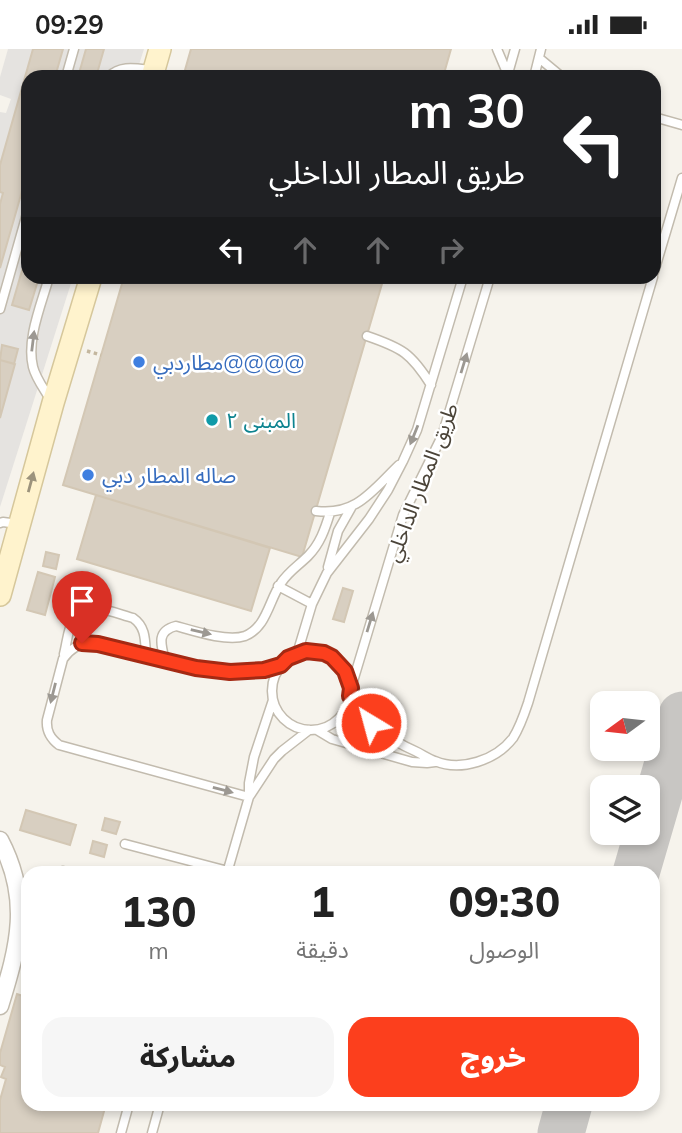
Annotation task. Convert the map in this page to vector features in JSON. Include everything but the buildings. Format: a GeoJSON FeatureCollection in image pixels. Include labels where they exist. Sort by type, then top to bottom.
{"type":"FeatureCollection","features":[{"type":"Feature","properties":{"kind":"street"},"geometry":{"type":"LineString","coordinates":[[154,70],[160,49]]}},
{"type":"Feature","properties":{"kind":"street"},"geometry":{"type":"LineString","coordinates":[[0,595],[10,524],[52,403],[89,284]]}},
{"type":"Feature","properties":{"kind":"street"},"geometry":{"type":"LineString","coordinates":[[0,840],[15,872],[20,903],[19,930],[0,1006]]}},
{"type":"Feature","properties":{"kind":"lane"},"geometry":{"type":"LineString","coordinates":[[68,70],[74,49]]}},
{"type":"Feature","properties":{"kind":"lane"},"geometry":{"type":"LineString","coordinates":[[497,49],[505,70]]}},
{"type":"Feature","properties":{"kind":"lane"},"geometry":{"type":"LineString","coordinates":[[509,70],[515,49]]}},
{"type":"Feature","properties":{"kind":"lane"},"geometry":{"type":"LineString","coordinates":[[536,70],[540,53]]}},
{"type":"Feature","properties":{"kind":"lane"},"geometry":{"type":"LineString","coordinates":[[540,53],[556,70]]}},
{"type":"Feature","properties":{"kind":"lane"},"geometry":{"type":"LineString","coordinates":[[118,70],[128,67],[139,70]]}},
{"type":"Feature","properties":{"kind":"lane"},"geometry":{"type":"LineString","coordinates":[[661,119],[682,125]]}},
{"type":"Feature","properties":{"kind":"lane"},"geometry":{"type":"LineString","coordinates":[[661,250],[682,178]]}},
{"type":"Feature","properties":{"kind":"lane"},"geometry":{"type":"LineString","coordinates":[[0,309],[3,289],[21,232]]}},
{"type":"Feature","properties":{"kind":"lane"},"geometry":{"type":"LineString","coordinates":[[47,284],[31,350],[36,375],[52,403]]}},
{"type":"Feature","properties":{"kind":"lane","name":"طريق المطار الداخلي"},"geometry":{"type":"LineString","coordinates":[[297,654],[312,604],[327,573],[369,519],[404,461],[417,430],[461,284]]}},
{"type":"Feature","properties":{"kind":"lane","name":"طريق المطار الداخلي"},"geometry":{"type":"LineString","coordinates":[[249,797],[274,759],[290,744],[313,730],[335,722],[347,706],[403,515],[442,436],[488,284]]}},
{"type":"Feature","properties":{"kind":"lane"},"geometry":{"type":"LineString","coordinates":[[63,659],[74,647],[90,643],[196,668],[230,672],[256,671],[281,665],[297,654],[315,651],[332,657],[345,671],[350,692],[360,711],[383,734],[395,741],[435,762],[452,765],[469,764],[500,751],[512,739],[521,724],[651,284]]}},
{"type":"Feature","properties":{"kind":"lane"},"geometry":{"type":"LineString","coordinates":[[367,336],[404,351],[431,385]]}},
{"type":"Feature","properties":{"kind":"lane"},"geometry":{"type":"LineString","coordinates":[[316,511],[330,513],[351,508],[404,461]]}},
{"type":"Feature","properties":{"kind":"lane"},"geometry":{"type":"LineString","coordinates":[[327,573],[338,530],[351,508]]}},
{"type":"Feature","properties":{"kind":"lane"},"geometry":{"type":"LineString","coordinates":[[165,660],[161,638],[169,628],[235,638],[256,630],[263,621],[278,586],[317,544],[330,513]]}},
{"type":"Feature","properties":{"kind":"lane"},"geometry":{"type":"LineString","coordinates":[[278,586],[312,604]]}},
{"type":"Feature","properties":{"kind":"lane"},"geometry":{"type":"LineString","coordinates":[[146,655],[144,630],[138,621],[87,608],[80,610],[75,616],[47,720],[49,734],[59,745],[249,797]]}},
{"type":"Feature","properties":{"kind":"lane","name":"طريق المطار الداخلي"},"geometry":{"type":"LineString","coordinates":[[229,866],[249,797],[254,757],[273,700],[273,681],[281,665]]}},
{"type":"Feature","properties":{"kind":"lane"},"geometry":{"type":"LineString","coordinates":[[273,700],[286,721],[293,725],[412,762],[435,762]]}},
{"type":"Feature","properties":{"kind":"lane"},"geometry":{"type":"LineString","coordinates":[[125,844],[205,866]]}},
{"type":"Feature","properties":{"kind":"lane"},"geometry":{"type":"LineString","coordinates":[[121,1133],[127,1111]]}},
{"type":"Feature","properties":{"kind":"lane"},"geometry":{"type":"LineString","coordinates":[[152,1133],[158,1111]]}},
{"type":"Feature","properties":{"kind":"shaded area"},"geometry":{"type":"Polygon","coordinates":[[[8,49],[144,49],[137,70],[21,70],[21,284],[71,284],[0,507],[0,112],[6,113],[11,99],[0,95],[0,77],[8,49]]]}},
{"type":"Feature","properties":{"kind":"taxiway"},"geometry":{"type":"LineString","coordinates":[[638,866],[682,715]]}},
{"type":"Feature","properties":{"kind":"taxiway"},"geometry":{"type":"LineString","coordinates":[[561,1133],[567,1111]]}},
{"type":"Feature","properties":{"kind":"place","name":"مطاردبي@@@@"},"geometry":{"type":"Point","coordinates":[139,362]}},
{"type":"Feature","properties":{"kind":"place","name":"المبنى ٢"},"geometry":{"type":"Point","coordinates":[212,420]}},
{"type":"Feature","properties":{"kind":"place","name":"صاله المطار دبي"},"geometry":{"type":"Point","coordinates":[88,475]}},
{"type":"Feature","properties":{"kind":"route"},"geometry":{"type":"LineString","coordinates":[[82,643],[98,644],[196,668],[230,672],[264,670],[281,665],[288,658],[306,651],[324,653],[340,663],[349,679],[350,696],[371,723]]}}]}
